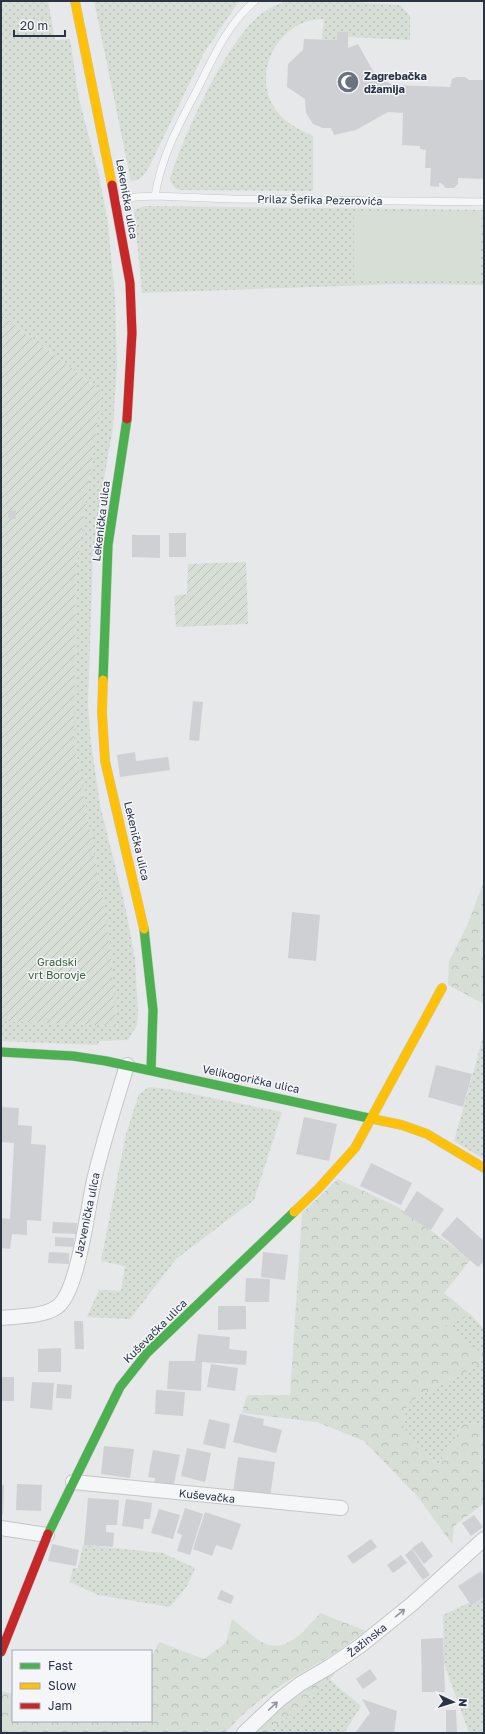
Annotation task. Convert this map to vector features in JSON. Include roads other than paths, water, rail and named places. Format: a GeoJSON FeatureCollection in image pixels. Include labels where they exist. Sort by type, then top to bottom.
{"type":"FeatureCollection","features":[{"type":"Feature","properties":{"kind":"street","name":"Lekenička ulica"},"geometry":{"type":"LineString","coordinates":[[75,1],[116,203],[130,283],[132,333],[130,392],[125,443],[108,545],[102,713],[106,761],[139,903],[147,948],[153,1010],[151,1070]]}},
{"type":"Feature","properties":{"kind":"street","name":"Kuševačka ulica"},"geometry":{"type":"LineString","coordinates":[[1,1652],[47,1534],[107,1410],[120,1387],[147,1353],[185,1318],[331,1175],[355,1148],[442,988]]}},
{"type":"Feature","properties":{"kind":"street","name":"Velikogorička ulica"},"geometry":{"type":"LineString","coordinates":[[1,1052],[73,1056],[127,1065],[372,1117],[427,1134],[484,1168]]}},
{"type":"Feature","properties":{"kind":"street","name":"Jazvenička ulica"},"geometry":{"type":"LineString","coordinates":[[1,1318],[48,1311],[58,1306],[69,1290],[78,1260],[95,1178],[127,1065]]}},
{"type":"Feature","properties":{"kind":"street","name":"Kuševačka"},"geometry":{"type":"LineString","coordinates":[[73,1482],[342,1508]]}},
{"type":"Feature","properties":{"kind":"street"},"geometry":{"type":"LineString","coordinates":[[1,1528],[47,1534]]}},
{"type":"Feature","properties":{"kind":"street","name":"Žažinska"},"geometry":{"type":"LineString","coordinates":[[244,1733],[279,1700],[300,1684],[329,1668],[360,1646],[412,1604],[484,1539]]}},
{"type":"Feature","properties":{"kind":"lane"},"geometry":{"type":"LineString","coordinates":[[155,196],[158,178],[164,160],[194,95],[230,29],[247,7],[255,1]]}},
{"type":"Feature","properties":{"kind":"lane","name":"Prilaz Šefika Pezerovića"},"geometry":{"type":"LineString","coordinates":[[116,203],[135,197],[155,196],[232,199],[484,202]]}},
{"type":"Feature","properties":{"kind":"place","name":"Zagrebačka džamija"},"geometry":{"type":"Point","coordinates":[348,82]}},
{"type":"Feature","properties":{"kind":"park label","name":"Gradski vrt Borovje"},"geometry":{"type":"Point","coordinates":[57,968]}}]}
